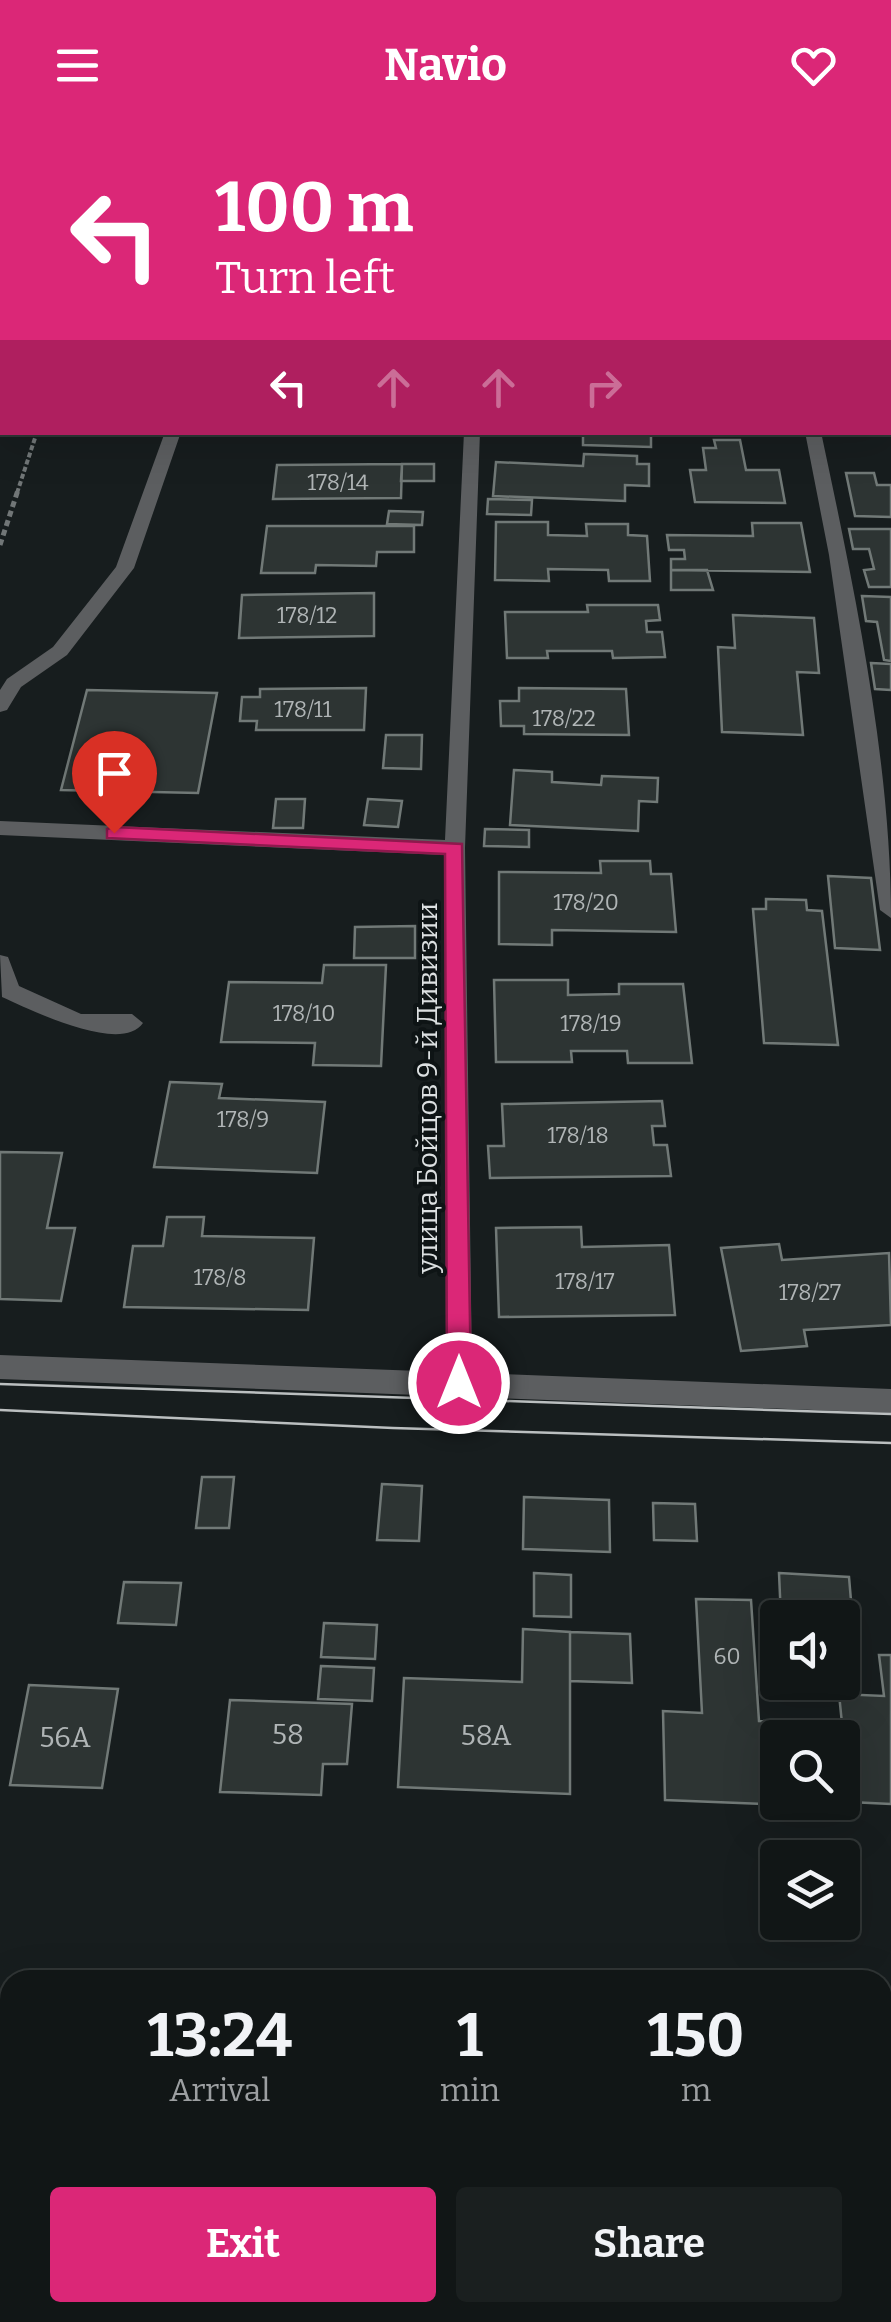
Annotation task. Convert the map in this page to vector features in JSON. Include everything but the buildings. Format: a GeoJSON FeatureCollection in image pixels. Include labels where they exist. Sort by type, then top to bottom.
{"type":"FeatureCollection","features":[{"type":"Feature","properties":{"kind":"street"},"geometry":{"type":"LineString","coordinates":[[0,706],[14,683],[60,651],[125,568],[172,435]]}},
{"type":"Feature","properties":{"kind":"street","name":"улица Бойцов 9-й Дивизии"},"geometry":{"type":"LineString","coordinates":[[459,1383],[455,848],[472,435]]}},
{"type":"Feature","properties":{"kind":"street"},"geometry":{"type":"LineString","coordinates":[[814,435],[838,555],[891,910]]}},
{"type":"Feature","properties":{"kind":"street"},"geometry":{"type":"LineString","coordinates":[[0,828],[455,848]]}},
{"type":"Feature","properties":{"kind":"street"},"geometry":{"type":"LineString","coordinates":[[0,963],[10,991],[44,1007],[78,1022],[132,1023]]}},
{"type":"Feature","properties":{"kind":"street"},"geometry":{"type":"LineString","coordinates":[[0,1367],[891,1400]]}},
{"type":"Feature","properties":{"kind":"path"},"geometry":{"type":"LineString","coordinates":[[0,544],[36,435]]}},
{"type":"Feature","properties":{"kind":"tram line"},"geometry":{"type":"LineString","coordinates":[[0,1384],[891,1414]]}},
{"type":"Feature","properties":{"kind":"tram line"},"geometry":{"type":"LineString","coordinates":[[0,1410],[393,1428],[891,1443]]}},
{"type":"Feature","properties":{"kind":"route"},"geometry":{"type":"LineString","coordinates":[[114,833],[455,848],[459,1383]]}}]}
